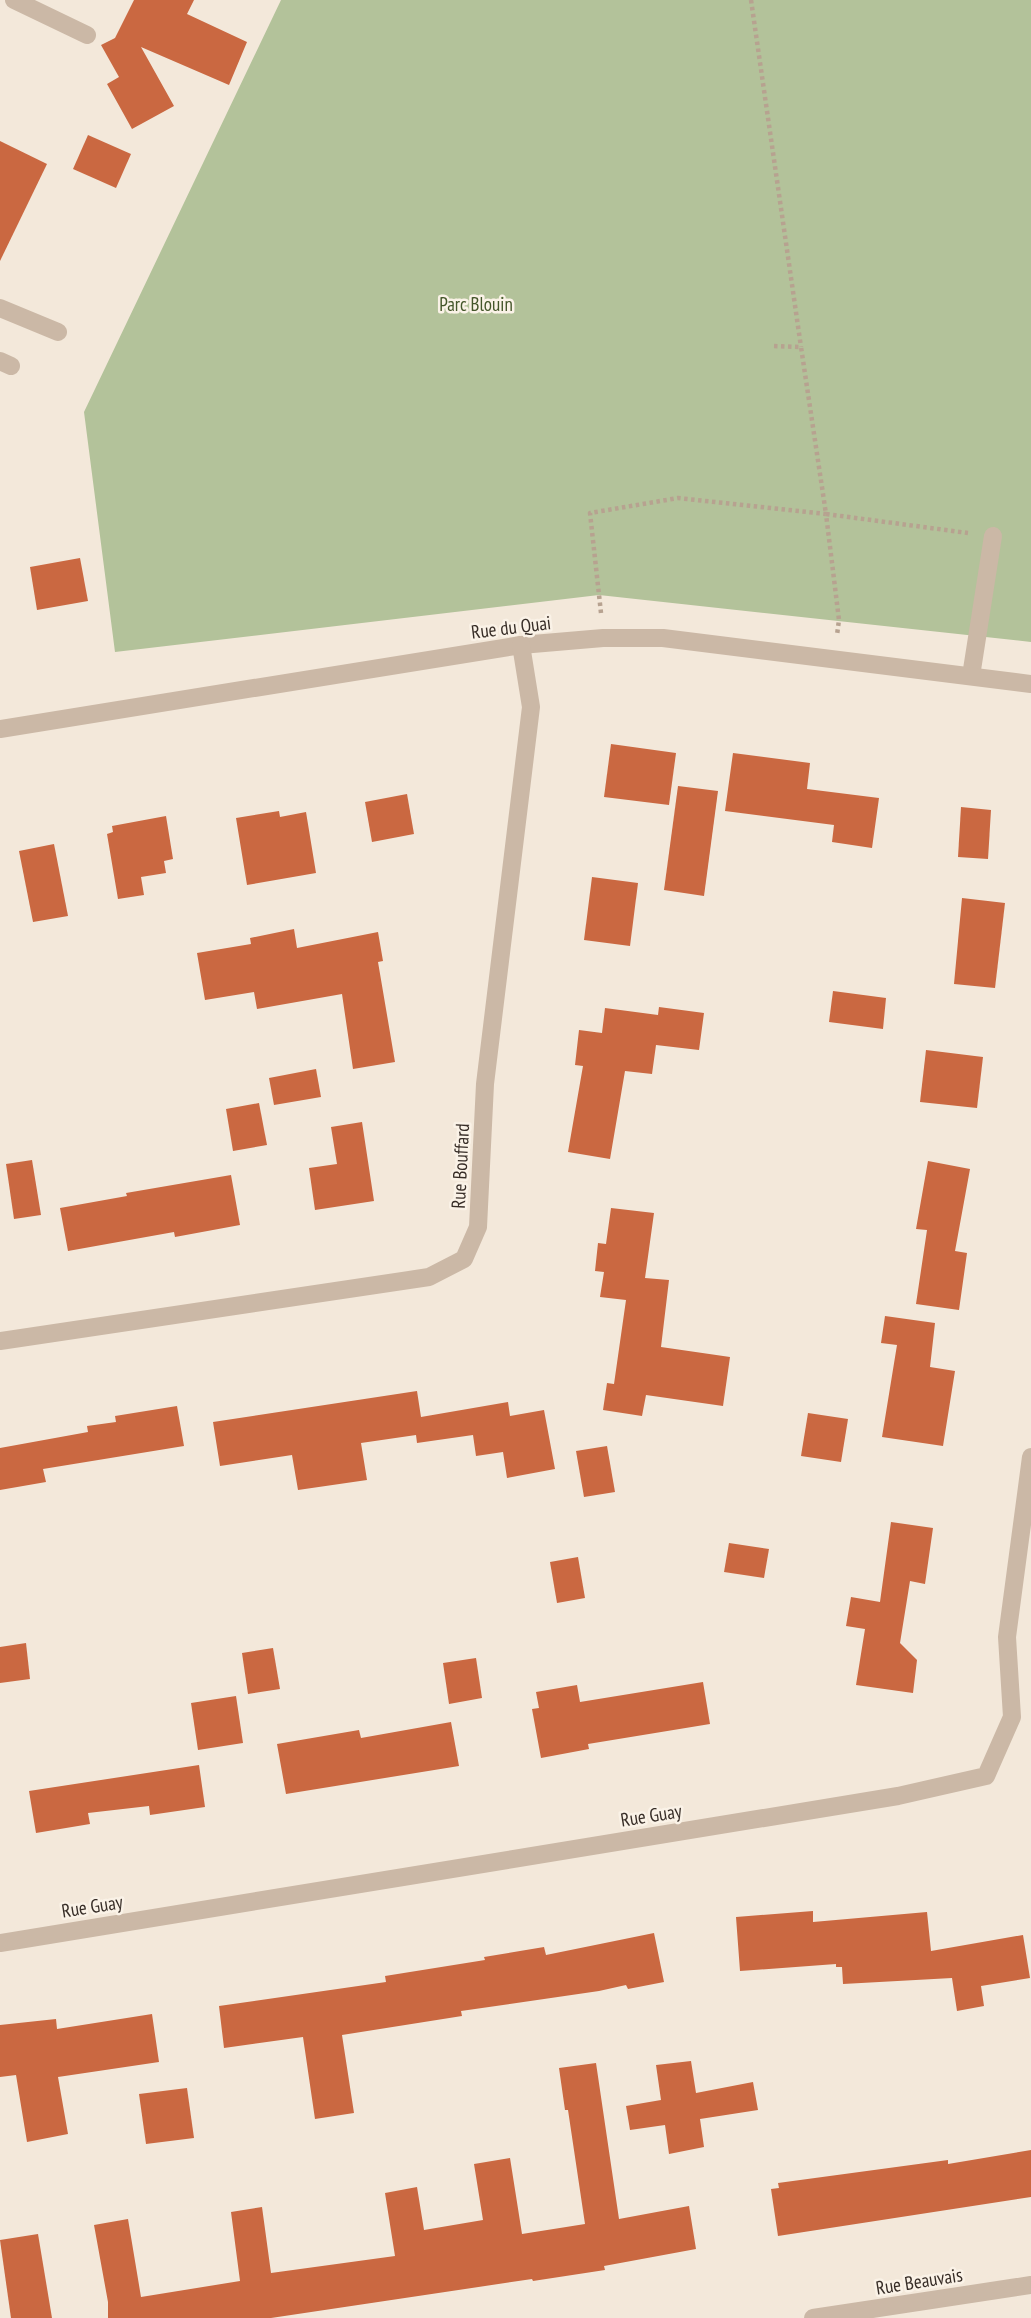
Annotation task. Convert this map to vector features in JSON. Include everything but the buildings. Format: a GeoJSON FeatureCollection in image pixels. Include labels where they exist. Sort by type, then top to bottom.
{"type":"FeatureCollection","features":[{"type":"Feature","properties":{"kind":"street"},"geometry":{"type":"LineString","coordinates":[[14,0],[87,35]]}},
{"type":"Feature","properties":{"kind":"street"},"geometry":{"type":"LineString","coordinates":[[0,308],[58,332]]}},
{"type":"Feature","properties":{"kind":"street"},"geometry":{"type":"LineString","coordinates":[[971,676],[993,536]]}},
{"type":"Feature","properties":{"kind":"street","name":"Rue du Quai"},"geometry":{"type":"LineString","coordinates":[[0,729],[521,645],[603,638],[663,638],[1031,684]]}},
{"type":"Feature","properties":{"kind":"street","name":"Rue Bouffard"},"geometry":{"type":"LineString","coordinates":[[0,1341],[429,1276],[464,1259],[478,1227],[485,1084],[531,707],[521,645]]}},
{"type":"Feature","properties":{"kind":"street","name":"Rue Guay"},"geometry":{"type":"LineString","coordinates":[[0,1943],[898,1797],[986,1776],[1012,1717],[1007,1637],[1031,1457]]}},
{"type":"Feature","properties":{"kind":"street","name":"Rue Beauvais"},"geometry":{"type":"LineString","coordinates":[[813,2318],[1031,2285]]}},
{"type":"Feature","properties":{"kind":"path"},"geometry":{"type":"LineString","coordinates":[[751,0],[826,514],[839,620],[835,659]]}},
{"type":"Feature","properties":{"kind":"path"},"geometry":{"type":"LineString","coordinates":[[774,346],[800,347]]}},
{"type":"Feature","properties":{"kind":"path"},"geometry":{"type":"LineString","coordinates":[[603,638],[590,513],[678,498],[993,536]]}},
{"type":"Feature","properties":{"kind":"green space","name":"Parc Blouin"},"geometry":{"type":"Polygon","coordinates":[[[281,0],[1031,0],[1031,642],[599,595],[115,652],[84,412],[281,0]]]}}]}
